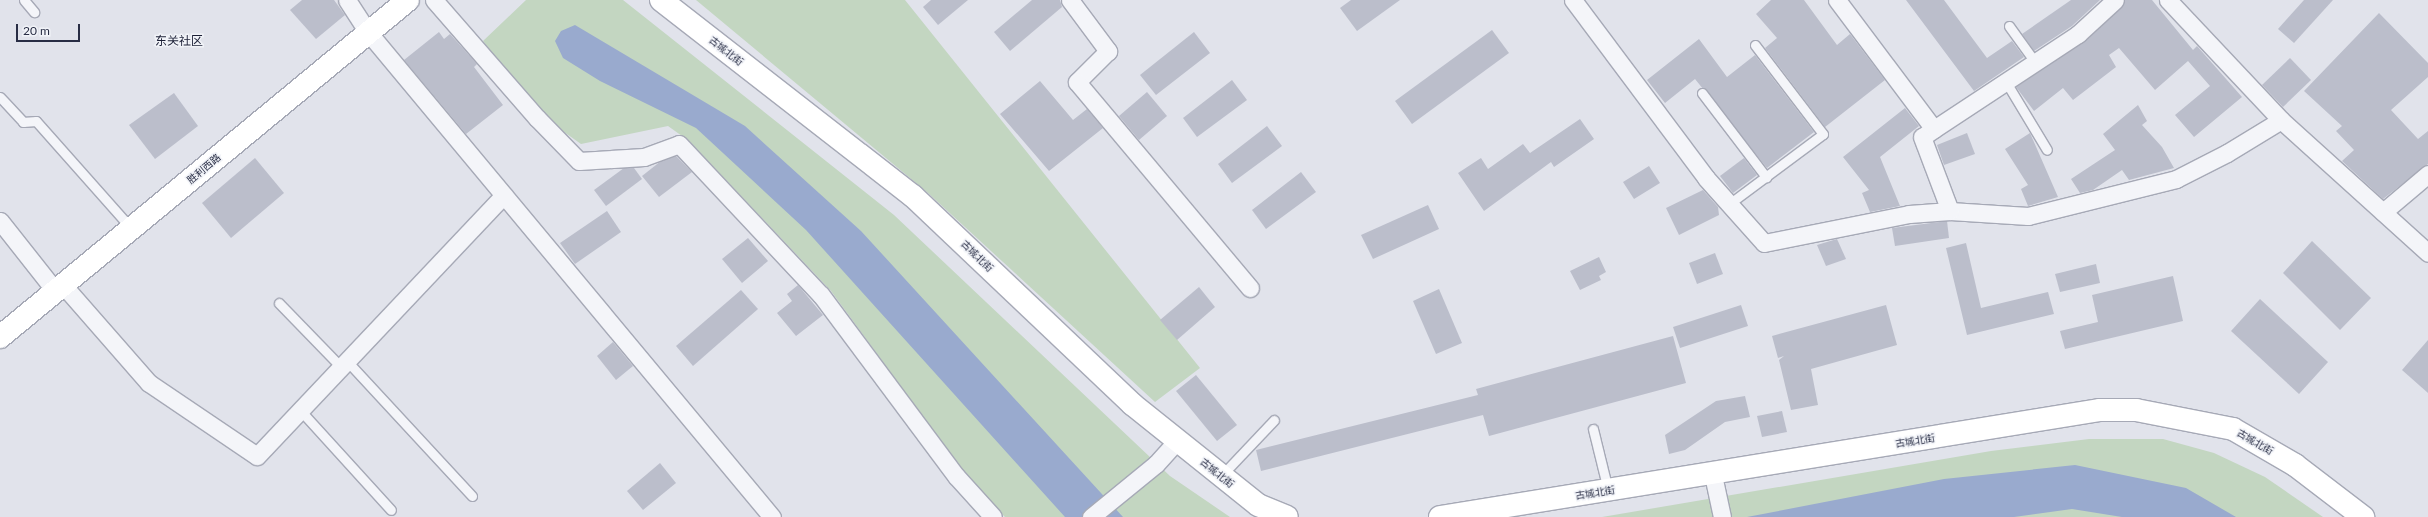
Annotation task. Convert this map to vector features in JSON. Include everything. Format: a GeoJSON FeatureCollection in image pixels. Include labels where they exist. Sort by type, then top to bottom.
{"type":"FeatureCollection","features":[{"type":"Feature","properties":{"kind":"main road","name":"胜利西路"},"geometry":{"type":"LineString","coordinates":[[2,331],[60,289],[408,0]]}},
{"type":"Feature","properties":{"kind":"main road","name":"古城北街"},"geometry":{"type":"LineString","coordinates":[[660,0],[913,196],[1132,404],[1258,505],[1287,517]]}},
{"type":"Feature","properties":{"kind":"main road","name":"古城北街"},"geometry":{"type":"LineString","coordinates":[[1440,517],[1713,475],[2100,410],[2136,410],[2233,429],[2295,465],[2363,517]]}},
{"type":"Feature","properties":{"kind":"street"},"geometry":{"type":"LineString","coordinates":[[347,0],[368,32],[772,517]]}},
{"type":"Feature","properties":{"kind":"street"},"geometry":{"type":"LineString","coordinates":[[434,0],[537,118],[579,161],[644,158],[679,144],[821,295],[956,476],[993,517]]}},
{"type":"Feature","properties":{"kind":"street"},"geometry":{"type":"LineString","coordinates":[[1070,0],[1108,51],[1077,82],[1250,288]]}},
{"type":"Feature","properties":{"kind":"street"},"geometry":{"type":"LineString","coordinates":[[1573,0],[1729,204],[1764,243],[1909,214],[1950,211],[2028,216],[2176,179],[2227,153],[2281,120]]}},
{"type":"Feature","properties":{"kind":"street"},"geometry":{"type":"LineString","coordinates":[[1837,0],[1934,129]]}},
{"type":"Feature","properties":{"kind":"street"},"geometry":{"type":"LineString","coordinates":[[1950,211],[1922,137],[2078,34],[2115,0]]}},
{"type":"Feature","properties":{"kind":"street"},"geometry":{"type":"LineString","coordinates":[[2168,0],[2281,120],[2428,253]]}},
{"type":"Feature","properties":{"kind":"street"},"geometry":{"type":"LineString","coordinates":[[2383,212],[2428,174]]}},
{"type":"Feature","properties":{"kind":"street"},"geometry":{"type":"LineString","coordinates":[[0,221],[60,289],[149,384],[257,456],[504,195]]}},
{"type":"Feature","properties":{"kind":"street"},"geometry":{"type":"LineString","coordinates":[[1091,517],[1156,464],[1177,441]]}},
{"type":"Feature","properties":{"kind":"street"},"geometry":{"type":"LineString","coordinates":[[1713,475],[1720,510]]}},
{"type":"Feature","properties":{"kind":"lane"},"geometry":{"type":"LineString","coordinates":[[24,0],[34,12]]}},
{"type":"Feature","properties":{"kind":"lane"},"geometry":{"type":"LineString","coordinates":[[2009,26],[2035,62]]}},
{"type":"Feature","properties":{"kind":"lane"},"geometry":{"type":"LineString","coordinates":[[1729,204],[1823,134],[1755,45]]}},
{"type":"Feature","properties":{"kind":"lane"},"geometry":{"type":"LineString","coordinates":[[2006,82],[2047,150]]}},
{"type":"Feature","properties":{"kind":"lane"},"geometry":{"type":"LineString","coordinates":[[1702,93],[1766,177]]}},
{"type":"Feature","properties":{"kind":"lane"},"geometry":{"type":"LineString","coordinates":[[0,97],[22,122],[36,121],[132,229]]}},
{"type":"Feature","properties":{"kind":"lane"},"geometry":{"type":"LineString","coordinates":[[279,303],[344,364],[472,496]]}},
{"type":"Feature","properties":{"kind":"lane"},"geometry":{"type":"LineString","coordinates":[[300,410],[391,510]]}},
{"type":"Feature","properties":{"kind":"lane"},"geometry":{"type":"LineString","coordinates":[[1221,476],[1274,420]]}},
{"type":"Feature","properties":{"kind":"lane"},"geometry":{"type":"LineString","coordinates":[[1593,428],[1608,491]]}},
{"type":"Feature","properties":{"kind":"green space"},"geometry":{"type":"Polygon","coordinates":[[[526,0],[623,0],[894,215],[1170,476],[1230,517],[1005,517],[973,485],[831,291],[689,141],[668,126],[581,144],[540,115],[483,41],[526,0]]]}},
{"type":"Feature","properties":{"kind":"green space"},"geometry":{"type":"Polygon","coordinates":[[[696,0],[905,0],[1200,368],[1155,402],[928,193],[696,0]]]}},
{"type":"Feature","properties":{"kind":"green space"},"geometry":{"type":"Polygon","coordinates":[[[2089,439],[2163,439],[2214,453],[2265,477],[2323,517],[1602,517],[1991,451],[2089,439]]]}},
{"type":"Feature","properties":{"kind":"water"},"geometry":{"type":"Polygon","coordinates":[[[575,25],[745,126],[861,231],[1123,517],[1065,517],[806,230],[696,128],[600,81],[563,58],[555,41],[561,31],[575,25]]]}},
{"type":"Feature","properties":{"kind":"water"},"geometry":{"type":"Polygon","coordinates":[[[2075,465],[2186,488],[2236,517],[2122,517],[2072,509],[2014,517],[1747,517],[1944,479],[2075,465]]]}},
{"type":"Feature","properties":{"kind":"building"},"geometry":{"type":"Polygon","coordinates":[[[302,0],[334,0],[345,15],[316,39],[290,10],[302,0]]]}},
{"type":"Feature","properties":{"kind":"building"},"geometry":{"type":"Polygon","coordinates":[[[931,0],[968,0],[938,25],[923,7],[931,0]]]}},
{"type":"Feature","properties":{"kind":"building"},"geometry":{"type":"Polygon","coordinates":[[[1032,0],[1060,0],[1062,7],[1010,51],[994,32],[1032,0]]]}},
{"type":"Feature","properties":{"kind":"building"},"geometry":{"type":"Polygon","coordinates":[[[1351,0],[1400,0],[1357,31],[1340,8],[1351,0]]]}},
{"type":"Feature","properties":{"kind":"building"},"geometry":{"type":"Polygon","coordinates":[[[1771,0],[1804,0],[1837,45],[1850,34],[1885,80],[1825,127],[1765,48],[1777,38],[1756,14],[1771,0]]]}},
{"type":"Feature","properties":{"kind":"building"},"geometry":{"type":"Polygon","coordinates":[[[1906,0],[1944,0],[1987,58],[2012,41],[2024,57],[1974,91],[1906,0]]]}},
{"type":"Feature","properties":{"kind":"building"},"geometry":{"type":"Polygon","coordinates":[[[2071,0],[2100,0],[2072,26],[2034,51],[2022,34],[2071,0]]]}},
{"type":"Feature","properties":{"kind":"building"},"geometry":{"type":"Polygon","coordinates":[[[2125,0],[2152,0],[2193,50],[2197,46],[2242,97],[2194,137],[2175,115],[2210,86],[2188,61],[2155,90],[2119,48],[2109,55],[2116,67],[2073,100],[2063,88],[2034,111],[2016,87],[2085,41],[2122,7],[2125,0]]]}},
{"type":"Feature","properties":{"kind":"building"},"geometry":{"type":"Polygon","coordinates":[[[2304,0],[2333,0],[2294,43],[2278,29],[2304,0]]]}},
{"type":"Feature","properties":{"kind":"building"},"geometry":{"type":"Polygon","coordinates":[[[2379,13],[2428,63],[2428,77],[2391,110],[2418,139],[2428,131],[2428,164],[2383,199],[2342,161],[2354,150],[2336,131],[2342,126],[2304,91],[2379,13]]]}},
{"type":"Feature","properties":{"kind":"building"},"geometry":{"type":"Polygon","coordinates":[[[1492,30],[1509,53],[1412,124],[1395,101],[1492,30]]]}},
{"type":"Feature","properties":{"kind":"building"},"geometry":{"type":"Polygon","coordinates":[[[439,32],[444,39],[450,34],[477,64],[474,67],[503,105],[466,134],[404,60],[439,32]]]}},
{"type":"Feature","properties":{"kind":"building"},"geometry":{"type":"Polygon","coordinates":[[[1194,32],[1210,53],[1156,95],[1140,75],[1194,32]]]}},
{"type":"Feature","properties":{"kind":"building"},"geometry":{"type":"Polygon","coordinates":[[[1699,39],[1727,77],[1755,55],[1814,132],[1767,168],[1695,79],[1665,103],[1647,80],[1699,39]]]}},
{"type":"Feature","properties":{"kind":"building"},"geometry":{"type":"Polygon","coordinates":[[[2290,58],[2311,80],[2283,107],[2262,85],[2290,58]]]}},
{"type":"Feature","properties":{"kind":"building"},"geometry":{"type":"Polygon","coordinates":[[[1232,80],[1247,100],[1197,137],[1183,118],[1232,80]]]}},
{"type":"Feature","properties":{"kind":"building"},"geometry":{"type":"Polygon","coordinates":[[[1040,81],[1073,120],[1087,109],[1103,128],[1049,171],[1000,114],[1040,81]]]}},
{"type":"Feature","properties":{"kind":"building"},"geometry":{"type":"Polygon","coordinates":[[[1147,92],[1167,116],[1139,140],[1119,116],[1147,92]]]}},
{"type":"Feature","properties":{"kind":"building"},"geometry":{"type":"Polygon","coordinates":[[[174,93],[198,126],[155,159],[129,125],[174,93]]]}},
{"type":"Feature","properties":{"kind":"building"},"geometry":{"type":"Polygon","coordinates":[[[2138,105],[2147,121],[2142,125],[2162,147],[2174,168],[2129,180],[2122,170],[2093,190],[2080,193],[2071,179],[2115,150],[2103,134],[2138,105]]]}},
{"type":"Feature","properties":{"kind":"building"},"geometry":{"type":"Polygon","coordinates":[[[1905,108],[1919,126],[1880,157],[1900,206],[1870,212],[1862,193],[1869,190],[1843,157],[1905,108]]]}},
{"type":"Feature","properties":{"kind":"building"},"geometry":{"type":"Polygon","coordinates":[[[1580,119],[1594,139],[1554,167],[1551,162],[1484,211],[1458,173],[1481,158],[1488,169],[1523,144],[1530,153],[1580,119]]]}},
{"type":"Feature","properties":{"kind":"building"},"geometry":{"type":"Polygon","coordinates":[[[1267,126],[1282,146],[1232,183],[1218,164],[1267,126]]]}},
{"type":"Feature","properties":{"kind":"building"},"geometry":{"type":"Polygon","coordinates":[[[1967,133],[1975,154],[1944,165],[1937,145],[1967,133]]]}},
{"type":"Feature","properties":{"kind":"building"},"geometry":{"type":"Polygon","coordinates":[[[2030,133],[2058,197],[2028,206],[2021,189],[2028,185],[2005,149],[2030,133]]]}},
{"type":"Feature","properties":{"kind":"building"},"geometry":{"type":"Polygon","coordinates":[[[676,156],[692,172],[659,197],[642,176],[661,161],[676,156]]]}},
{"type":"Feature","properties":{"kind":"building"},"geometry":{"type":"Polygon","coordinates":[[[255,158],[284,193],[231,238],[202,203],[255,158]]]}},
{"type":"Feature","properties":{"kind":"building"},"geometry":{"type":"Polygon","coordinates":[[[1744,158],[1757,175],[1733,193],[1720,176],[1744,158]]]}},
{"type":"Feature","properties":{"kind":"building"},"geometry":{"type":"Polygon","coordinates":[[[1649,166],[1660,183],[1634,199],[1623,182],[1649,166]]]}},
{"type":"Feature","properties":{"kind":"building"},"geometry":{"type":"Polygon","coordinates":[[[624,168],[634,168],[642,179],[606,206],[594,190],[624,168]]]}},
{"type":"Feature","properties":{"kind":"building"},"geometry":{"type":"Polygon","coordinates":[[[1301,172],[1316,192],[1266,229],[1252,210],[1301,172]]]}},
{"type":"Feature","properties":{"kind":"building"},"geometry":{"type":"Polygon","coordinates":[[[1703,190],[1718,207],[1719,215],[1679,235],[1666,208],[1703,190]]]}},
{"type":"Feature","properties":{"kind":"building"},"geometry":{"type":"Polygon","coordinates":[[[1428,205],[1439,229],[1373,259],[1361,235],[1428,205]]]}},
{"type":"Feature","properties":{"kind":"building"},"geometry":{"type":"Polygon","coordinates":[[[607,211],[621,232],[575,264],[560,243],[607,211]]]}},
{"type":"Feature","properties":{"kind":"building"},"geometry":{"type":"Polygon","coordinates":[[[1947,221],[1949,238],[1895,246],[1892,228],[1947,221]]]}},
{"type":"Feature","properties":{"kind":"building"},"geometry":{"type":"Polygon","coordinates":[[[748,238],[768,261],[742,283],[722,259],[748,238]]]}},
{"type":"Feature","properties":{"kind":"building"},"geometry":{"type":"Polygon","coordinates":[[[1837,239],[1846,259],[1826,266],[1817,245],[1837,239]]]}},
{"type":"Feature","properties":{"kind":"building"},"geometry":{"type":"Polygon","coordinates":[[[2312,241],[2371,298],[2340,330],[2283,273],[2312,241]]]}},
{"type":"Feature","properties":{"kind":"building"},"geometry":{"type":"Polygon","coordinates":[[[1966,243],[1981,308],[2048,292],[2054,314],[1967,335],[1946,248],[1966,243]]]}},
{"type":"Feature","properties":{"kind":"building"},"geometry":{"type":"Polygon","coordinates":[[[1715,253],[1723,274],[1697,284],[1689,263],[1715,253]]]}},
{"type":"Feature","properties":{"kind":"building"},"geometry":{"type":"Polygon","coordinates":[[[1599,257],[1606,272],[1599,276],[1601,280],[1580,290],[1570,271],[1599,257]]]}},
{"type":"Feature","properties":{"kind":"building"},"geometry":{"type":"Polygon","coordinates":[[[2096,264],[2100,283],[2060,292],[2055,274],[2096,264]]]}},
{"type":"Feature","properties":{"kind":"building"},"geometry":{"type":"Polygon","coordinates":[[[2173,276],[2183,321],[2065,349],[2060,331],[2098,322],[2092,295],[2173,276]]]}},
{"type":"Feature","properties":{"kind":"building"},"geometry":{"type":"Polygon","coordinates":[[[798,285],[823,315],[796,336],[777,313],[792,301],[787,294],[798,285]]]}},
{"type":"Feature","properties":{"kind":"building"},"geometry":{"type":"Polygon","coordinates":[[[1199,287],[1215,307],[1177,340],[1160,320],[1199,287]]]}},
{"type":"Feature","properties":{"kind":"building"},"geometry":{"type":"Polygon","coordinates":[[[1439,289],[1462,343],[1436,354],[1413,301],[1439,289]]]}},
{"type":"Feature","properties":{"kind":"building"},"geometry":{"type":"Polygon","coordinates":[[[741,290],[758,309],[693,366],[676,346],[741,290]]]}},
{"type":"Feature","properties":{"kind":"building"},"geometry":{"type":"Polygon","coordinates":[[[2260,299],[2328,362],[2299,394],[2231,331],[2260,299]]]}},
{"type":"Feature","properties":{"kind":"building"},"geometry":{"type":"Polygon","coordinates":[[[1741,305],[1748,326],[1680,348],[1673,327],[1741,305]]]}},
{"type":"Feature","properties":{"kind":"building"},"geometry":{"type":"Polygon","coordinates":[[[1886,305],[1897,345],[1811,369],[1818,405],[1791,410],[1779,360],[1784,356],[1778,358],[1772,336],[1886,305]]]}},
{"type":"Feature","properties":{"kind":"building"},"geometry":{"type":"Polygon","coordinates":[[[1673,336],[1686,383],[1489,436],[1483,415],[1261,471],[1256,450],[1478,395],[1476,389],[1673,336]]]}},
{"type":"Feature","properties":{"kind":"building"},"geometry":{"type":"Polygon","coordinates":[[[2428,340],[2428,393],[2402,370],[2428,340]]]}},
{"type":"Feature","properties":{"kind":"building"},"geometry":{"type":"Polygon","coordinates":[[[613,342],[633,366],[616,380],[597,356],[613,342]]]}},
{"type":"Feature","properties":{"kind":"building"},"geometry":{"type":"Polygon","coordinates":[[[1196,375],[1237,425],[1217,441],[1176,391],[1196,375]]]}},
{"type":"Feature","properties":{"kind":"building"},"geometry":{"type":"Polygon","coordinates":[[[1745,396],[1750,417],[1725,422],[1685,450],[1669,454],[1665,435],[1716,401],[1745,396]]]}},
{"type":"Feature","properties":{"kind":"building"},"geometry":{"type":"Polygon","coordinates":[[[1782,411],[1787,432],[1762,437],[1757,416],[1782,411]]]}},
{"type":"Feature","properties":{"kind":"building"},"geometry":{"type":"Polygon","coordinates":[[[660,463],[676,483],[643,510],[627,491],[660,463]]]}},
{"type":"Feature","properties":{"kind":"district","name":"东关社区"},"geometry":{"type":"Point","coordinates":[179,41]}}]}
